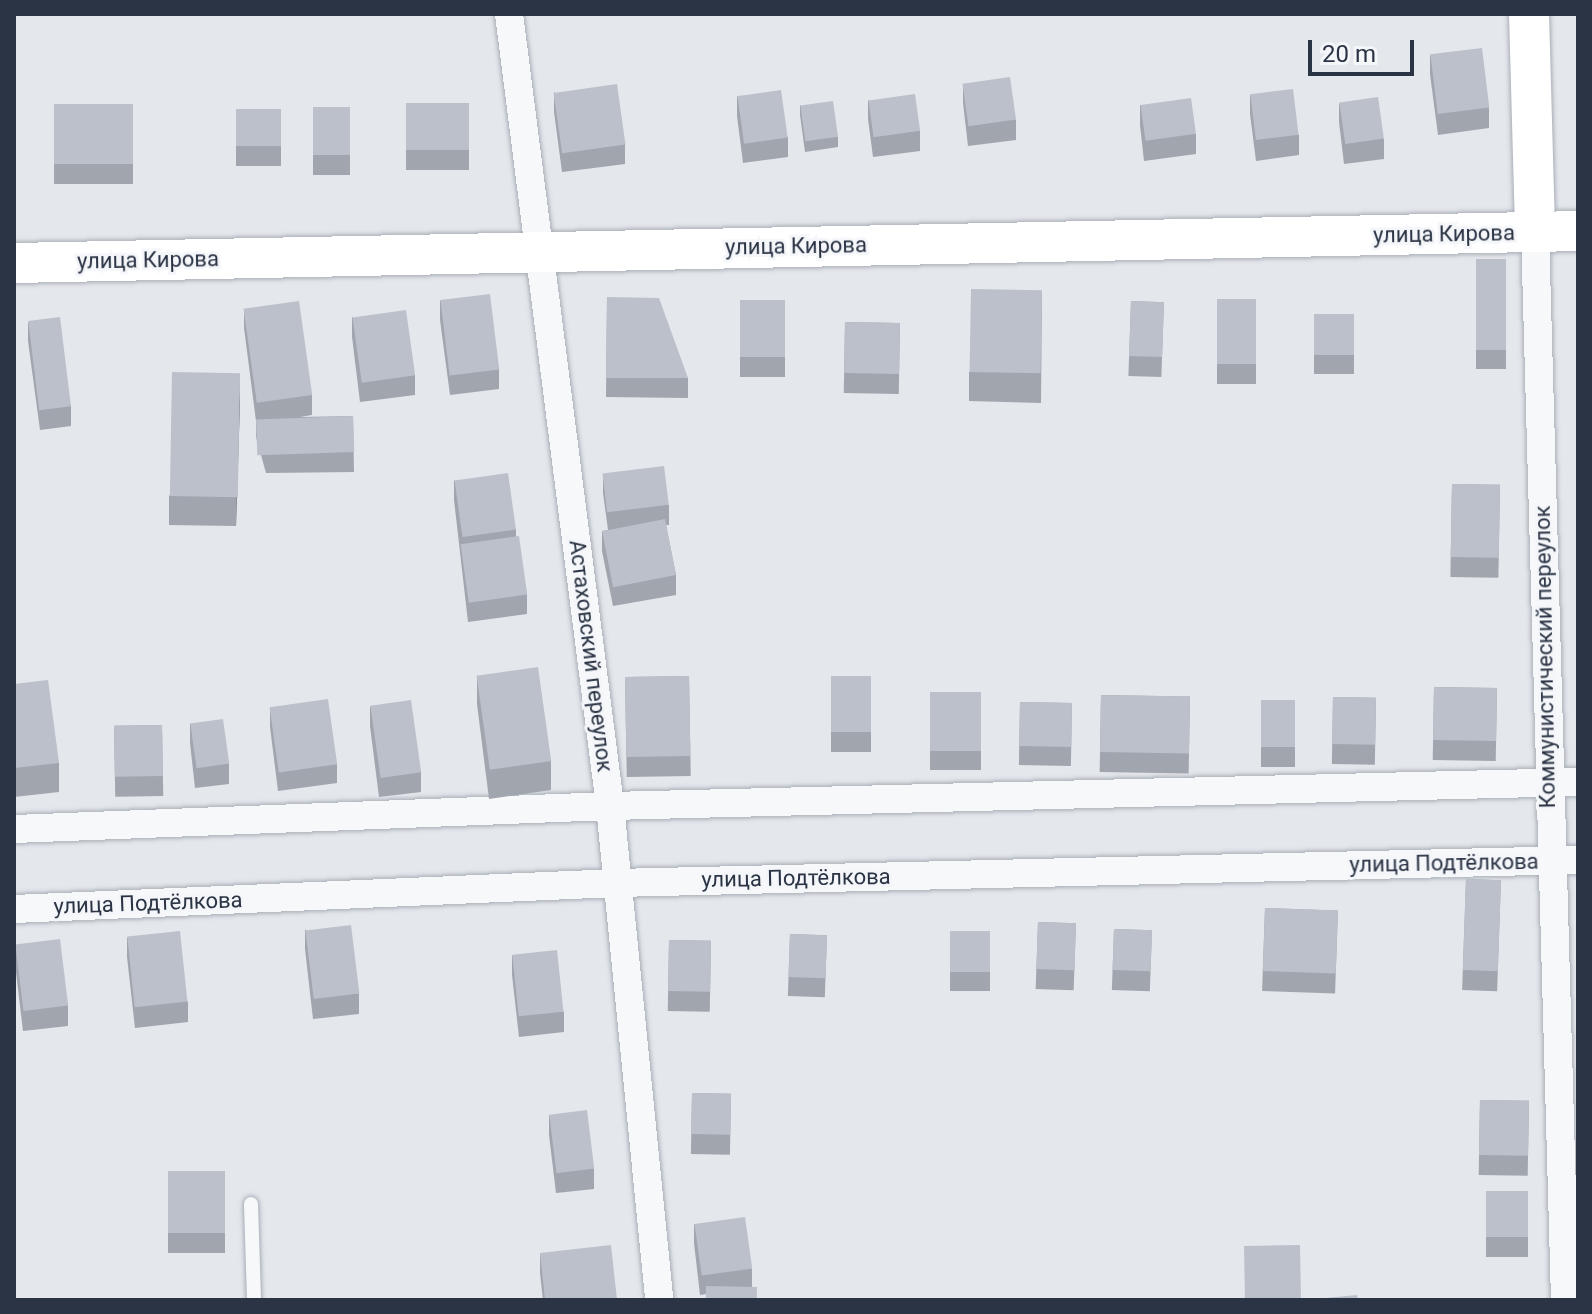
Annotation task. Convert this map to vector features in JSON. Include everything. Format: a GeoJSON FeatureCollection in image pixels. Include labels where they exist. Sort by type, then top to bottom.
{"type":"FeatureCollection","features":[{"type":"Feature","properties":{"kind":"street","name":"Астаховский переулок"},"geometry":{"type":"LineString","coordinates":[[509,14],[610,806],[659,1300]]}},
{"type":"Feature","properties":{"kind":"street","name":"Коммунистический переулок"},"geometry":{"type":"LineString","coordinates":[[1529,14],[1547,782],[1565,1300]]}},
{"type":"Feature","properties":{"kind":"street","name":"улица Кирова"},"geometry":{"type":"LineString","coordinates":[[14,263],[1578,231]]}},
{"type":"Feature","properties":{"kind":"street"},"geometry":{"type":"LineString","coordinates":[[14,829],[610,806],[1578,782]]}},
{"type":"Feature","properties":{"kind":"street","name":"улица Подтёлкова"},"geometry":{"type":"LineString","coordinates":[[14,909],[616,883],[1578,860]]}},
{"type":"Feature","properties":{"kind":"lane"},"geometry":{"type":"LineString","coordinates":[[251,1204],[254,1300]]}},
{"type":"Feature","properties":{"kind":"building"},"geometry":{"type":"Polygon","coordinates":[[[1482,48],[1489,108],[1438,114],[1430,54],[1482,48]]]}},
{"type":"Feature","properties":{"kind":"building"},"geometry":{"type":"Polygon","coordinates":[[[1010,77],[1016,120],[968,126],[962,84],[1010,77]]]}},
{"type":"Feature","properties":{"kind":"building"},"geometry":{"type":"Polygon","coordinates":[[[617,84],[625,144],[562,153],[554,93],[617,84]]]}},
{"type":"Feature","properties":{"kind":"building"},"geometry":{"type":"Polygon","coordinates":[[[1293,89],[1299,135],[1256,140],[1250,94],[1293,89]]]}},
{"type":"Feature","properties":{"kind":"building"},"geometry":{"type":"Polygon","coordinates":[[[781,90],[788,138],[744,144],[737,96],[781,90]]]}},
{"type":"Feature","properties":{"kind":"building"},"geometry":{"type":"Polygon","coordinates":[[[915,94],[920,131],[874,137],[868,101],[915,94]]]}},
{"type":"Feature","properties":{"kind":"building"},"geometry":{"type":"Polygon","coordinates":[[[1378,97],[1384,139],[1345,144],[1339,102],[1378,97]]]}},
{"type":"Feature","properties":{"kind":"building"},"geometry":{"type":"Polygon","coordinates":[[[1191,98],[1196,134],[1146,141],[1140,105],[1191,98]]]}},
{"type":"Feature","properties":{"kind":"building"},"geometry":{"type":"Polygon","coordinates":[[[833,101],[838,137],[805,141],[800,106],[833,101]]]}},
{"type":"Feature","properties":{"kind":"building"},"geometry":{"type":"Polygon","coordinates":[[[406,103],[469,103],[469,150],[406,150],[406,103]]]}},
{"type":"Feature","properties":{"kind":"building"},"geometry":{"type":"Polygon","coordinates":[[[54,104],[133,104],[133,164],[54,164],[54,104]]]}},
{"type":"Feature","properties":{"kind":"building"},"geometry":{"type":"Polygon","coordinates":[[[313,107],[350,107],[350,155],[313,155],[313,107]]]}},
{"type":"Feature","properties":{"kind":"building"},"geometry":{"type":"Polygon","coordinates":[[[236,109],[281,109],[281,146],[236,146],[236,109]]]}},
{"type":"Feature","properties":{"kind":"building"},"geometry":{"type":"Polygon","coordinates":[[[1476,259],[1506,259],[1506,350],[1476,350],[1476,259]]]}},
{"type":"Feature","properties":{"kind":"building"},"geometry":{"type":"Polygon","coordinates":[[[971,289],[1042,290],[1041,373],[970,372],[971,289]]]}},
{"type":"Feature","properties":{"kind":"building"},"geometry":{"type":"Polygon","coordinates":[[[490,294],[499,369],[450,376],[440,300],[490,294]]]}},
{"type":"Feature","properties":{"kind":"building"},"geometry":{"type":"Polygon","coordinates":[[[607,297],[659,298],[688,378],[606,378],[607,297]]]}},
{"type":"Feature","properties":{"kind":"building"},"geometry":{"type":"Polygon","coordinates":[[[1217,299],[1256,299],[1256,364],[1217,364],[1217,299]]]}},
{"type":"Feature","properties":{"kind":"building"},"geometry":{"type":"Polygon","coordinates":[[[740,300],[785,300],[785,357],[740,357],[740,300]]]}},
{"type":"Feature","properties":{"kind":"building"},"geometry":{"type":"Polygon","coordinates":[[[299,301],[312,395],[257,403],[244,309],[299,301]]]}},
{"type":"Feature","properties":{"kind":"building"},"geometry":{"type":"Polygon","coordinates":[[[1131,301],[1164,302],[1162,357],[1129,356],[1131,301]]]}},
{"type":"Feature","properties":{"kind":"building"},"geometry":{"type":"Polygon","coordinates":[[[406,310],[415,375],[362,383],[353,318],[406,310]]]}},
{"type":"Feature","properties":{"kind":"building"},"geometry":{"type":"Polygon","coordinates":[[[1314,314],[1354,314],[1354,355],[1314,355],[1314,314]]]}},
{"type":"Feature","properties":{"kind":"building"},"geometry":{"type":"Polygon","coordinates":[[[60,317],[71,406],[39,410],[28,321],[60,317]]]}},
{"type":"Feature","properties":{"kind":"building"},"geometry":{"type":"Polygon","coordinates":[[[845,322],[900,323],[899,374],[844,373],[845,322]]]}},
{"type":"Feature","properties":{"kind":"building"},"geometry":{"type":"Polygon","coordinates":[[[172,372],[240,373],[238,497],[170,496],[172,372]]]}},
{"type":"Feature","properties":{"kind":"building"},"geometry":{"type":"Polygon","coordinates":[[[353,416],[354,452],[257,455],[256,419],[353,416]]]}},
{"type":"Feature","properties":{"kind":"building"},"geometry":{"type":"Polygon","coordinates":[[[664,466],[669,505],[607,512],[602,474],[664,466]]]}},
{"type":"Feature","properties":{"kind":"building"},"geometry":{"type":"Polygon","coordinates":[[[508,473],[516,529],[462,537],[455,481],[508,473]]]}},
{"type":"Feature","properties":{"kind":"building"},"geometry":{"type":"Polygon","coordinates":[[[1452,484],[1500,485],[1499,558],[1451,557],[1452,484]]]}},
{"type":"Feature","properties":{"kind":"building"},"geometry":{"type":"Polygon","coordinates":[[[665,519],[676,575],[613,587],[602,531],[665,519]]]}},
{"type":"Feature","properties":{"kind":"building"},"geometry":{"type":"Polygon","coordinates":[[[519,536],[527,594],[469,603],[461,544],[519,536]]]}},
{"type":"Feature","properties":{"kind":"building"},"geometry":{"type":"Polygon","coordinates":[[[538,667],[551,761],[490,770],[477,676],[538,667]]]}},
{"type":"Feature","properties":{"kind":"building"},"geometry":{"type":"Polygon","coordinates":[[[689,676],[690,756],[626,757],[625,677],[689,676]]]}},
{"type":"Feature","properties":{"kind":"building"},"geometry":{"type":"Polygon","coordinates":[[[831,676],[871,676],[871,732],[831,732],[831,676]]]}},
{"type":"Feature","properties":{"kind":"building"},"geometry":{"type":"Polygon","coordinates":[[[48,680],[59,763],[14,768],[14,684],[48,680]]]}},
{"type":"Feature","properties":{"kind":"building"},"geometry":{"type":"Polygon","coordinates":[[[1434,687],[1497,688],[1496,741],[1433,740],[1434,687]]]}},
{"type":"Feature","properties":{"kind":"building"},"geometry":{"type":"Polygon","coordinates":[[[930,692],[981,692],[981,751],[930,751],[930,692]]]}},
{"type":"Feature","properties":{"kind":"building"},"geometry":{"type":"Polygon","coordinates":[[[1101,695],[1190,697],[1189,754],[1100,752],[1101,695]]]}},
{"type":"Feature","properties":{"kind":"building"},"geometry":{"type":"Polygon","coordinates":[[[1333,697],[1376,698],[1375,745],[1332,744],[1333,697]]]}},
{"type":"Feature","properties":{"kind":"building"},"geometry":{"type":"Polygon","coordinates":[[[328,699],[337,764],[279,773],[270,707],[328,699]]]}},
{"type":"Feature","properties":{"kind":"building"},"geometry":{"type":"Polygon","coordinates":[[[411,700],[421,772],[381,778],[370,706],[411,700]]]}},
{"type":"Feature","properties":{"kind":"building"},"geometry":{"type":"Polygon","coordinates":[[[1261,700],[1295,700],[1295,747],[1261,747],[1261,700]]]}},
{"type":"Feature","properties":{"kind":"building"},"geometry":{"type":"Polygon","coordinates":[[[1020,702],[1072,703],[1071,747],[1019,746],[1020,702]]]}},
{"type":"Feature","properties":{"kind":"building"},"geometry":{"type":"Polygon","coordinates":[[[223,719],[229,764],[197,768],[190,724],[223,719]]]}},
{"type":"Feature","properties":{"kind":"building"},"geometry":{"type":"Polygon","coordinates":[[[162,725],[163,776],[115,777],[114,726],[162,725]]]}},
{"type":"Feature","properties":{"kind":"building"},"geometry":{"type":"Polygon","coordinates":[[[1466,879],[1501,880],[1498,971],[1463,970],[1466,879]]]}},
{"type":"Feature","properties":{"kind":"building"},"geometry":{"type":"Polygon","coordinates":[[[1265,908],[1338,911],[1336,974],[1263,971],[1265,908]]]}},
{"type":"Feature","properties":{"kind":"building"},"geometry":{"type":"Polygon","coordinates":[[[1038,922],[1076,923],[1074,970],[1036,969],[1038,922]]]}},
{"type":"Feature","properties":{"kind":"building"},"geometry":{"type":"Polygon","coordinates":[[[351,925],[359,993],[314,999],[305,931],[351,925]]]}},
{"type":"Feature","properties":{"kind":"building"},"geometry":{"type":"Polygon","coordinates":[[[1114,929],[1152,930],[1151,971],[1113,970],[1114,929]]]}},
{"type":"Feature","properties":{"kind":"building"},"geometry":{"type":"Polygon","coordinates":[[[180,931],[187,1002],[135,1007],[127,937],[180,931]]]}},
{"type":"Feature","properties":{"kind":"building"},"geometry":{"type":"Polygon","coordinates":[[[950,931],[990,931],[990,972],[950,972],[950,931]]]}},
{"type":"Feature","properties":{"kind":"building"},"geometry":{"type":"Polygon","coordinates":[[[790,934],[827,935],[825,978],[788,977],[790,934]]]}},
{"type":"Feature","properties":{"kind":"building"},"geometry":{"type":"Polygon","coordinates":[[[60,939],[68,1006],[24,1011],[15,944],[60,939]]]}},
{"type":"Feature","properties":{"kind":"building"},"geometry":{"type":"Polygon","coordinates":[[[669,940],[711,941],[710,992],[668,991],[669,940]]]}},
{"type":"Feature","properties":{"kind":"building"},"geometry":{"type":"Polygon","coordinates":[[[557,950],[563,1012],[519,1016],[512,955],[557,950]]]}},
{"type":"Feature","properties":{"kind":"building"},"geometry":{"type":"Polygon","coordinates":[[[692,1093],[731,1094],[730,1135],[691,1134],[692,1093]]]}},
{"type":"Feature","properties":{"kind":"building"},"geometry":{"type":"Polygon","coordinates":[[[1480,1100],[1529,1101],[1528,1156],[1479,1155],[1480,1100]]]}},
{"type":"Feature","properties":{"kind":"building"},"geometry":{"type":"Polygon","coordinates":[[[587,1110],[594,1169],[556,1173],[549,1115],[587,1110]]]}},
{"type":"Feature","properties":{"kind":"building"},"geometry":{"type":"Polygon","coordinates":[[[168,1171],[225,1171],[225,1233],[168,1233],[168,1171]]]}},
{"type":"Feature","properties":{"kind":"building"},"geometry":{"type":"Polygon","coordinates":[[[1486,1191],[1528,1191],[1528,1237],[1486,1237],[1486,1191]]]}},
{"type":"Feature","properties":{"kind":"building"},"geometry":{"type":"Polygon","coordinates":[[[745,1217],[752,1268],[702,1276],[694,1224],[745,1217]]]}},
{"type":"Feature","properties":{"kind":"building"},"geometry":{"type":"Polygon","coordinates":[[[611,1245],[617,1300],[545,1300],[540,1253],[611,1245]]]}},
{"type":"Feature","properties":{"kind":"building"},"geometry":{"type":"Polygon","coordinates":[[[1300,1245],[1301,1300],[1245,1300],[1244,1246],[1300,1245]]]}},
{"type":"Feature","properties":{"kind":"building"},"geometry":{"type":"Polygon","coordinates":[[[706,1286],[757,1287],[757,1300],[706,1300],[706,1286]]]}},
{"type":"Feature","properties":{"kind":"building"},"geometry":{"type":"Polygon","coordinates":[[[1357,1295],[1358,1300],[1305,1300],[1357,1295]]]}},
{"type":"Feature","properties":{"kind":"building"},"geometry":{"type":"Polygon","coordinates":[[[1232,1299],[1232,1300],[1201,1300],[1232,1299]]]}}]}
